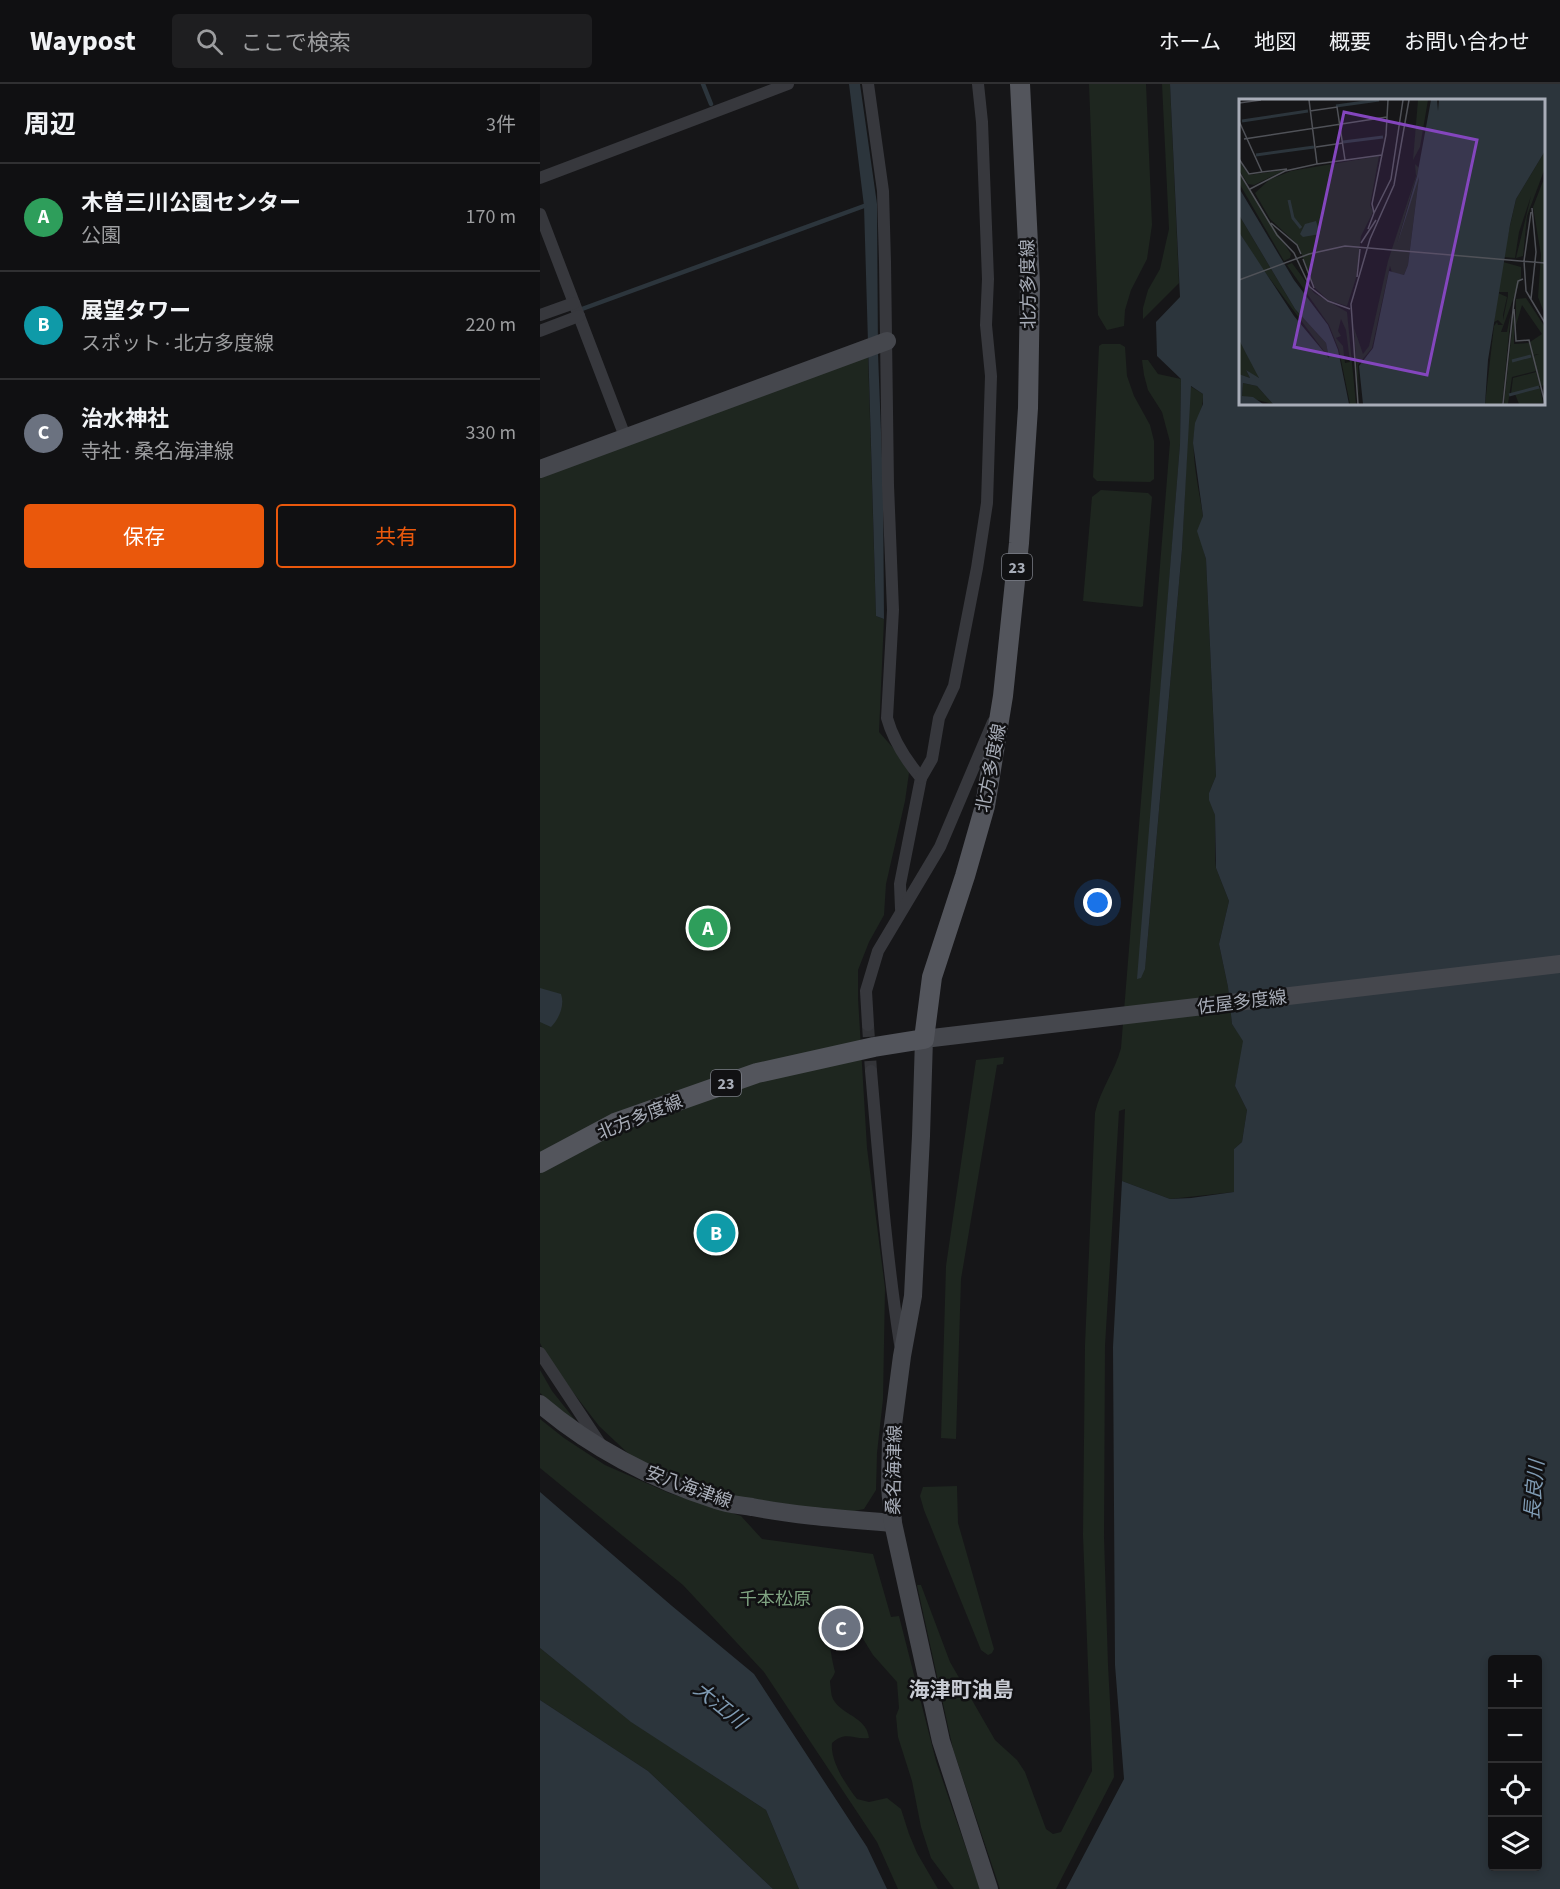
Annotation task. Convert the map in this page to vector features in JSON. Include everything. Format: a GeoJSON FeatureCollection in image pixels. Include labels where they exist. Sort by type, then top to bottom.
{"type":"FeatureCollection","features":[{"type":"Feature","properties":{"kind":"main road","name":"北方多度線"},"geometry":{"type":"LineString","coordinates":[[540,1163],[615,1123],[757,1072],[874,1047],[924,1039],[932,977],[985,806],[1004,696],[1019,543],[1028,408],[1030,284],[1020,84]]}},
{"type":"Feature","properties":{"kind":"main road"},"geometry":{"type":"LineString","coordinates":[[540,469],[878,344]]}},
{"type":"Feature","properties":{"kind":"main road","name":"佐屋多度線"},"geometry":{"type":"LineString","coordinates":[[924,1039],[1560,964]]}},
{"type":"Feature","properties":{"kind":"main road","name":"桑名海津線"},"geometry":{"type":"LineString","coordinates":[[924,1039],[913,1296],[902,1356],[891,1440],[890,1486],[893,1523],[941,1741],[989,1889]]}},
{"type":"Feature","properties":{"kind":"main road","name":"安八海津線"},"geometry":{"type":"LineString","coordinates":[[540,1404],[566,1427],[605,1451],[649,1474],[717,1501],[781,1513],[893,1523]]}},
{"type":"Feature","properties":{"kind":"street"},"geometry":{"type":"LineString","coordinates":[[540,178],[788,84]]}},
{"type":"Feature","properties":{"kind":"street"},"geometry":{"type":"LineString","coordinates":[[868,84],[883,191],[878,344],[888,485],[893,610],[887,718],[891,732],[909,764],[921,778]]}},
{"type":"Feature","properties":{"kind":"street"},"geometry":{"type":"LineString","coordinates":[[901,909],[900,884],[921,778],[932,759],[939,718],[954,686],[987,503],[992,376],[986,326],[988,279],[982,122],[978,84]]}},
{"type":"Feature","properties":{"kind":"street"},"geometry":{"type":"LineString","coordinates":[[540,214],[626,439]]}},
{"type":"Feature","properties":{"kind":"street"},"geometry":{"type":"LineString","coordinates":[[540,315],[574,303]]}},
{"type":"Feature","properties":{"kind":"street"},"geometry":{"type":"LineString","coordinates":[[540,331],[579,316]]}},
{"type":"Feature","properties":{"kind":"street"},"geometry":{"type":"LineString","coordinates":[[868,1025],[866,991],[878,951],[940,847],[1004,696]]}},
{"type":"Feature","properties":{"kind":"street"},"geometry":{"type":"LineString","coordinates":[[871,1071],[891,1278],[902,1356]]}},
{"type":"Feature","properties":{"kind":"street"},"geometry":{"type":"LineString","coordinates":[[540,1353],[605,1451]]}},
{"type":"Feature","properties":{"kind":"green space"},"geometry":{"type":"Polygon","coordinates":[[[1089,84],[1146,84],[1152,225],[1147,259],[1131,290],[1125,310],[1124,326],[1107,330],[1098,315],[1089,84]]]}},
{"type":"Feature","properties":{"kind":"green space"},"geometry":{"type":"Polygon","coordinates":[[[1162,84],[1170,84],[1179,283],[1143,319],[1143,308],[1148,290],[1160,269],[1169,229],[1162,84]]]}},
{"type":"Feature","properties":{"kind":"green space"},"geometry":{"type":"Polygon","coordinates":[[[1120,344],[1125,347],[1127,376],[1134,396],[1150,425],[1154,441],[1154,479],[1150,482],[1097,481],[1093,477],[1099,346],[1120,344]]]}},
{"type":"Feature","properties":{"kind":"green space"},"geometry":{"type":"Polygon","coordinates":[[[868,355],[876,616],[884,619],[879,732],[903,759],[909,773],[886,884],[884,915],[869,942],[858,970],[867,1148],[885,1288],[883,1399],[877,1453],[876,1490],[864,1509],[845,1513],[715,1494],[632,1457],[599,1426],[549,1361],[540,1343],[540,477],[868,355]]]}},
{"type":"Feature","properties":{"kind":"green space"},"geometry":{"type":"Polygon","coordinates":[[[1142,360],[1148,360],[1158,374],[1181,379],[1180,444],[1160,698],[1145,969],[1182,549],[1190,386],[1203,394],[1195,430],[1194,455],[1203,516],[1201,527],[1206,559],[1216,776],[1209,793],[1215,815],[1216,868],[1229,901],[1219,944],[1228,987],[1232,1024],[1244,1041],[1235,1086],[1247,1110],[1242,1142],[1234,1149],[1234,1192],[1170,1199],[1122,1181],[1125,1109],[1119,1111],[1105,1346],[1104,1537],[1114,1777],[1056,1889],[1000,1889],[953,1749],[917,1585],[921,1585],[950,1662],[995,1740],[1017,1760],[1025,1772],[1046,1829],[1053,1834],[1061,1832],[1092,1771],[1083,1535],[1085,1345],[1095,1113],[1121,1048],[1170,442],[1162,412],[1148,390],[1142,360]]]}},
{"type":"Feature","properties":{"kind":"green space"},"geometry":{"type":"Polygon","coordinates":[[[1101,490],[1148,493],[1152,497],[1143,606],[1141,607],[1083,601],[1092,497],[1101,490]]]}},
{"type":"Feature","properties":{"kind":"green space"},"geometry":{"type":"Polygon","coordinates":[[[1004,1057],[1003,1064],[997,1065],[961,1279],[956,1439],[941,1438],[946,1266],[976,1060],[1004,1057]]]}},
{"type":"Feature","properties":{"kind":"green space"},"geometry":{"type":"Polygon","coordinates":[[[540,1370],[552,1391],[579,1425],[540,1393],[540,1370]]]}},
{"type":"Feature","properties":{"kind":"green space","name":"千本松原"},"geometry":{"type":"Polygon","coordinates":[[[540,1419],[605,1465],[669,1493],[741,1516],[762,1539],[873,1554],[891,1617],[899,1616],[936,1761],[980,1889],[954,1889],[931,1858],[921,1827],[912,1781],[898,1737],[897,1682],[873,1655],[849,1616],[840,1612],[832,1613],[830,1619],[830,1642],[835,1672],[830,1681],[831,1691],[837,1705],[862,1724],[869,1738],[846,1736],[832,1743],[836,1765],[857,1799],[869,1802],[887,1798],[901,1809],[917,1853],[938,1889],[898,1889],[877,1842],[764,1672],[683,1585],[540,1468],[540,1419]]]}},
{"type":"Feature","properties":{"kind":"green space"},"geometry":{"type":"Polygon","coordinates":[[[957,1486],[958,1523],[994,1649],[988,1655],[981,1650],[920,1496],[923,1487],[957,1486]]]}},
{"type":"Feature","properties":{"kind":"green space"},"geometry":{"type":"Polygon","coordinates":[[[540,1648],[632,1722],[766,1810],[799,1889],[773,1889],[648,1771],[540,1700],[540,1648]]]}},
{"type":"Feature","properties":{"kind":"water"},"geometry":{"type":"Polygon","coordinates":[[[849,84],[860,84],[877,204],[884,619],[876,616],[864,206],[849,84]]]}},
{"type":"Feature","properties":{"kind":"water","name":"長良川"},"geometry":{"type":"Polygon","coordinates":[[[1170,84],[1560,84],[1560,1889],[1066,1889],[1124,1779],[1115,1665],[1113,1347],[1122,1181],[1170,1199],[1234,1192],[1234,1149],[1242,1142],[1247,1110],[1235,1086],[1243,1041],[1232,1024],[1228,987],[1219,944],[1229,901],[1216,868],[1215,815],[1209,800],[1209,793],[1216,776],[1206,559],[1197,531],[1203,516],[1193,443],[1195,423],[1203,404],[1203,394],[1191,386],[1182,549],[1145,969],[1141,978],[1137,979],[1180,444],[1181,379],[1157,356],[1156,322],[1180,297],[1170,84]]]}},
{"type":"Feature","properties":{"kind":"water"},"geometry":{"type":"Polygon","coordinates":[[[540,988],[561,994],[560,1012],[551,1027],[540,1022],[540,988]]]}},
{"type":"Feature","properties":{"kind":"water","name":"大江川"},"geometry":{"type":"Polygon","coordinates":[[[540,1492],[754,1674],[867,1847],[887,1889],[799,1889],[766,1810],[631,1722],[540,1648],[540,1492]]]}},
{"type":"Feature","properties":{"kind":"water"},"geometry":{"type":"Polygon","coordinates":[[[540,1700],[648,1771],[773,1889],[540,1889],[540,1700]]]}},
{"type":"Feature","properties":{"kind":"waterway"},"geometry":{"type":"LineString","coordinates":[[703,84],[711,104]]}},
{"type":"Feature","properties":{"kind":"waterway"},"geometry":{"type":"LineString","coordinates":[[582,309],[864,206]]}},
{"type":"Feature","properties":{"kind":"tunnel"},"geometry":{"type":"LineString","coordinates":[[868,1025],[871,1071]]}},
{"type":"Feature","properties":{"kind":"place","name":"木曽三川公園センター"},"geometry":{"type":"Point","coordinates":[708,928]}},
{"type":"Feature","properties":{"kind":"place","name":"展望タワー"},"geometry":{"type":"Point","coordinates":[716,1233]}},
{"type":"Feature","properties":{"kind":"place","name":"治水神社"},"geometry":{"type":"Point","coordinates":[841,1628]}},
{"type":"Feature","properties":{"kind":"district","name":"海津町油島"},"geometry":{"type":"Point","coordinates":[961,1690]}}]}
